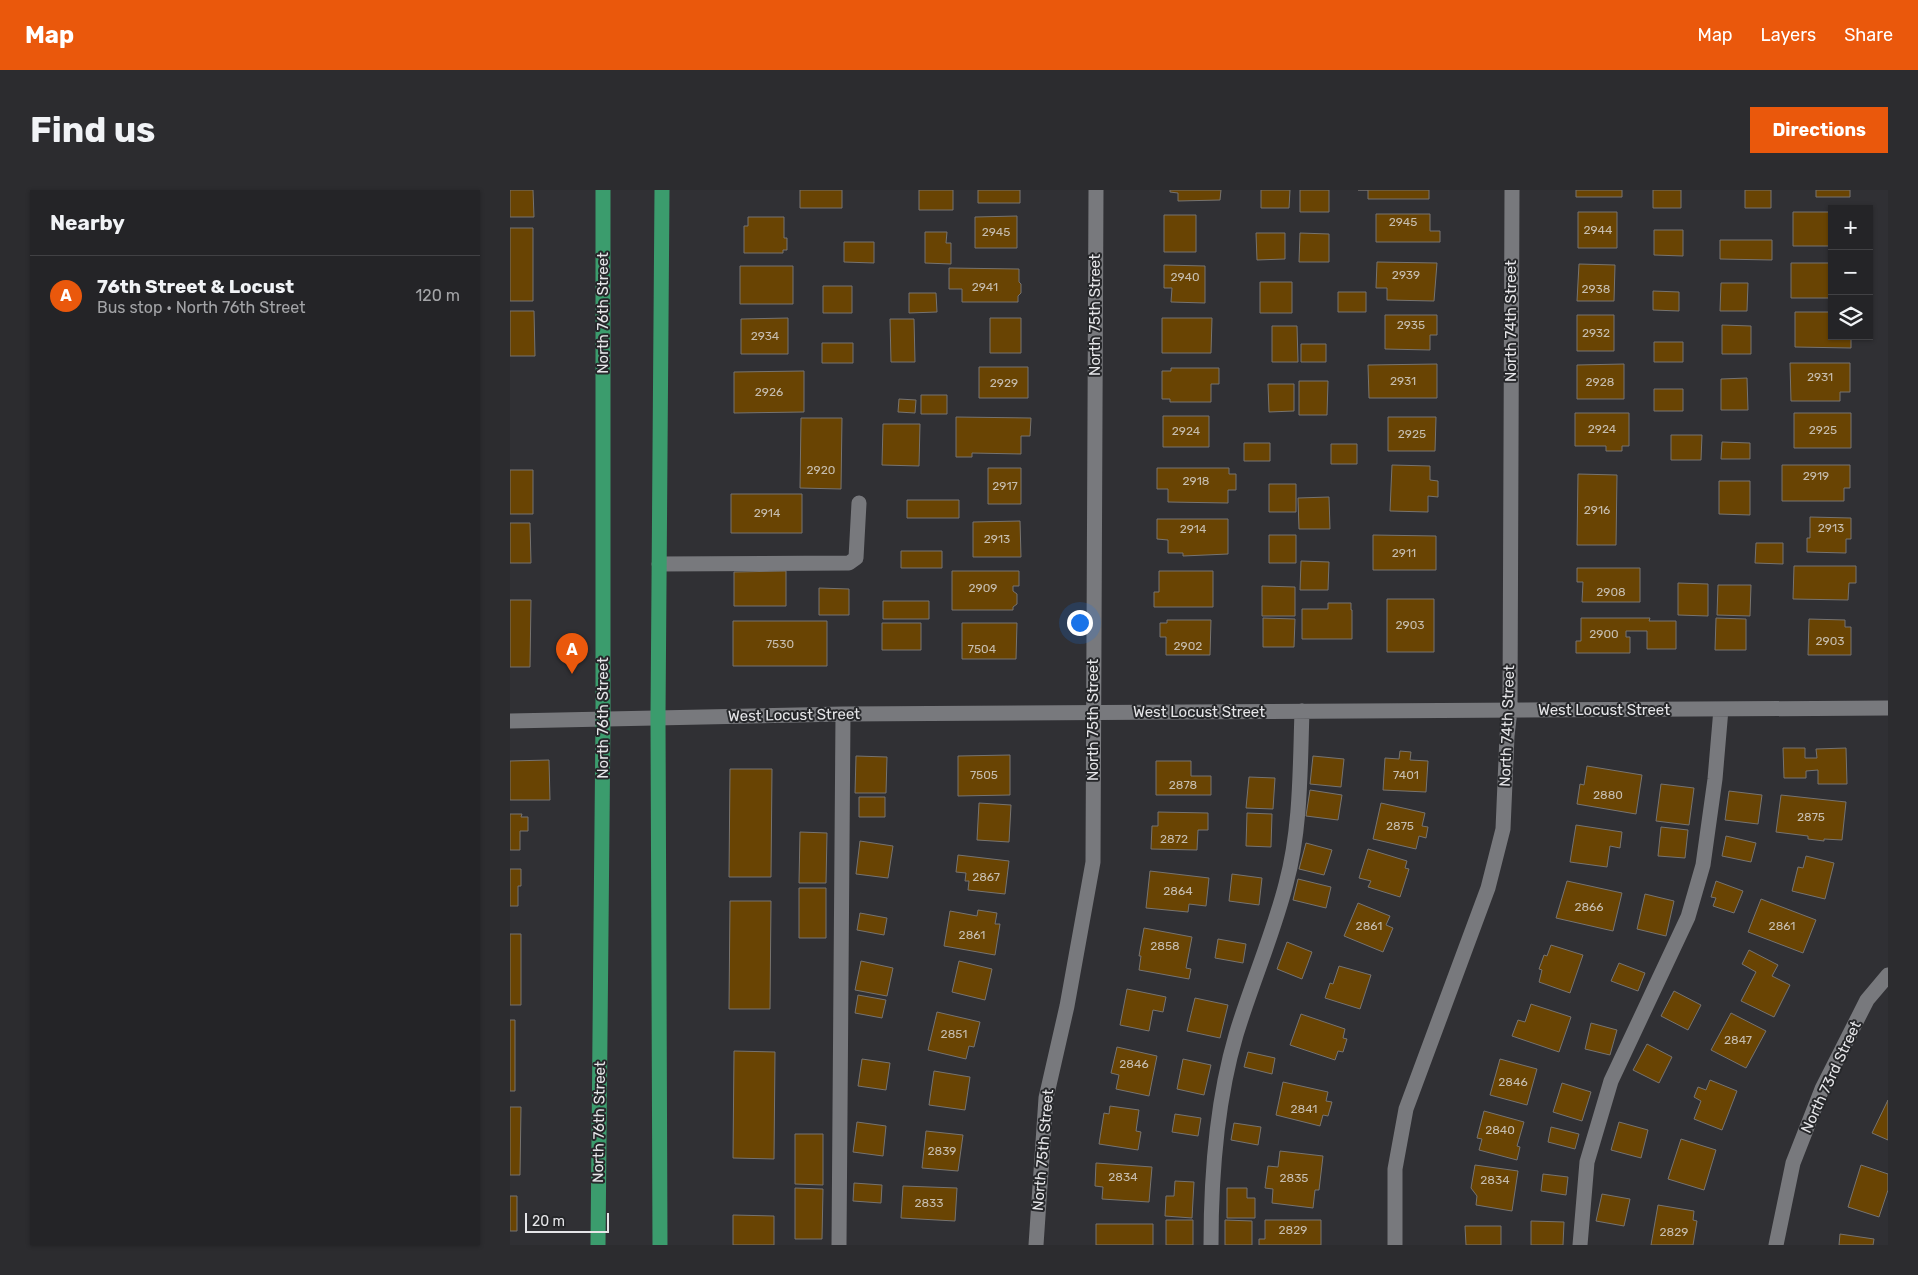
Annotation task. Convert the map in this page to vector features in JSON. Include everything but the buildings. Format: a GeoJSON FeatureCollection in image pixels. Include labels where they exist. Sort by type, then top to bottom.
{"type":"FeatureCollection","features":[{"type":"Feature","properties":{"kind":"main road","name":"North 76th Street"},"geometry":{"type":"LineString","coordinates":[[598,1245],[603,719],[603,190]]}},
{"type":"Feature","properties":{"kind":"main road"},"geometry":{"type":"LineString","coordinates":[[660,1245],[658,717],[662,190]]}},
{"type":"Feature","properties":{"kind":"street","name":"North 75th Street"},"geometry":{"type":"LineString","coordinates":[[1036,1245],[1046,1098],[1066,1006],[1093,862],[1096,190]]}},
{"type":"Feature","properties":{"kind":"street","name":"North 74th Street"},"geometry":{"type":"LineString","coordinates":[[1395,1245],[1395,1169],[1406,1109],[1488,888],[1503,829],[1510,710],[1512,190]]}},
{"type":"Feature","properties":{"kind":"street"},"geometry":{"type":"LineString","coordinates":[[659,564],[849,563],[856,558],[859,503]]}},
{"type":"Feature","properties":{"kind":"street","name":"West Locust Street"},"geometry":{"type":"LineString","coordinates":[[510,722],[843,714],[1888,708]]}},
{"type":"Feature","properties":{"kind":"street"},"geometry":{"type":"LineString","coordinates":[[1580,1245],[1587,1162],[1611,1081],[1688,917],[1703,865],[1716,779],[1720,709]]}},
{"type":"Feature","properties":{"kind":"street"},"geometry":{"type":"LineString","coordinates":[[1211,1245],[1211,1200],[1219,1112],[1236,1037],[1286,884],[1297,825],[1302,711]]}},
{"type":"Feature","properties":{"kind":"street"},"geometry":{"type":"LineString","coordinates":[[839,1245],[843,714]]}},
{"type":"Feature","properties":{"kind":"street","name":"North 73rd Street"},"geometry":{"type":"LineString","coordinates":[[1776,1245],[1793,1163],[1822,1090],[1867,1000],[1888,975]]}},
{"type":"Feature","properties":{"kind":"place","name":"76th Street & Locust"},"geometry":{"type":"Point","coordinates":[572,674]}}]}
